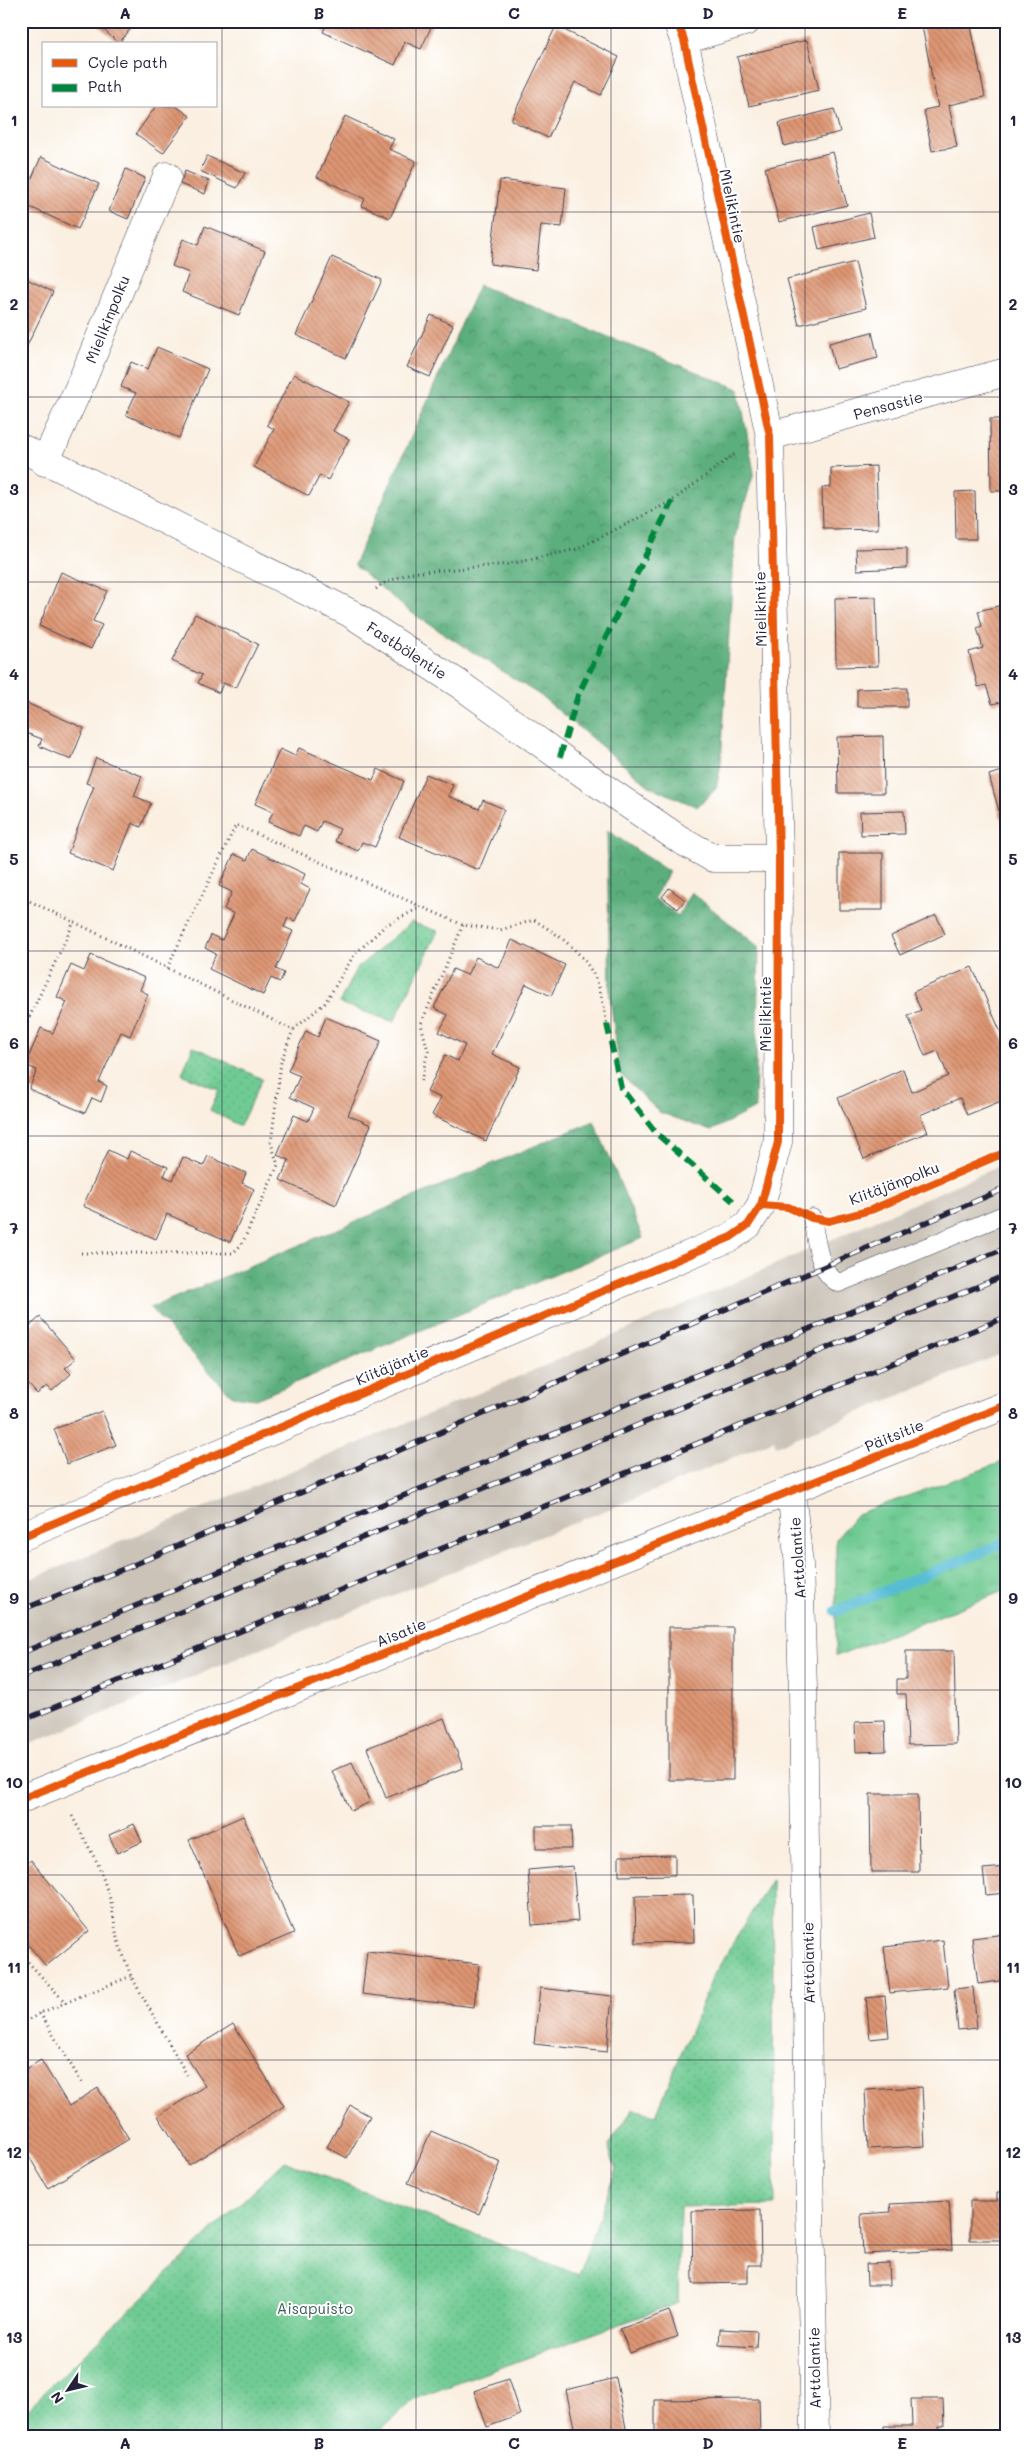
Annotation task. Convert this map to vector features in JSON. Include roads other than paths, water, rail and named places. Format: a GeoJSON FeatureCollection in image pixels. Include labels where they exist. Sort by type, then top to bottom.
{"type":"FeatureCollection","features":[{"type":"Feature","properties":{"kind":"street"},"geometry":{"type":"LineString","coordinates":[[681,31],[747,21]]}},
{"type":"Feature","properties":{"kind":"street","name":"Mielikintie"},"geometry":{"type":"LineString","coordinates":[[681,31],[770,436],[779,858],[778,1142],[761,1204]]}},
{"type":"Feature","properties":{"kind":"street","name":"Mielikinpolku"},"geometry":{"type":"LineString","coordinates":[[45,462],[81,383],[167,176]]}},
{"type":"Feature","properties":{"kind":"street","name":"Pensastie"},"geometry":{"type":"LineString","coordinates":[[770,436],[1006,372]]}},
{"type":"Feature","properties":{"kind":"street","name":"Fastbölentie"},"geometry":{"type":"LineString","coordinates":[[21,448],[45,462],[350,613],[459,684],[679,839],[713,858],[779,858]]}},
{"type":"Feature","properties":{"kind":"street","name":"Kiitäjäntie"},"geometry":{"type":"LineString","coordinates":[[21,1537],[731,1237],[748,1224],[761,1204]]}},
{"type":"Feature","properties":{"kind":"street","name":"Päitsitie"},"geometry":{"type":"LineString","coordinates":[[791,1490],[1006,1405]]}},
{"type":"Feature","properties":{"kind":"street","name":"Aisatie"},"geometry":{"type":"LineString","coordinates":[[21,1799],[791,1490]]}},
{"type":"Feature","properties":{"kind":"street","name":"Arttolantie"},"geometry":{"type":"LineString","coordinates":[[791,1490],[799,1565],[803,1689],[809,2163],[815,2436]]}},
{"type":"Feature","properties":{"kind":"lane"},"geometry":{"type":"LineString","coordinates":[[812,1218],[817,1246],[824,1267],[832,1280],[839,1283],[1006,1214]]}},
{"type":"Feature","properties":{"kind":"waterway"},"geometry":{"type":"LineString","coordinates":[[836,1611],[1006,1542]]}},
{"type":"Feature","properties":{"kind":"railway"},"geometry":{"type":"LineString","coordinates":[[21,1610],[131,1566],[1006,1188]]}},
{"type":"Feature","properties":{"kind":"railway"},"geometry":{"type":"LineString","coordinates":[[21,1653],[1006,1248]]}},
{"type":"Feature","properties":{"kind":"railway"},"geometry":{"type":"LineString","coordinates":[[21,1677],[1006,1275]]}},
{"type":"Feature","properties":{"kind":"railway"},"geometry":{"type":"LineString","coordinates":[[21,1721],[1006,1317]]}},
{"type":"Feature","properties":{"kind":"park label","name":"Aisapuisto"},"geometry":{"type":"Point","coordinates":[315,2308]}}]}
